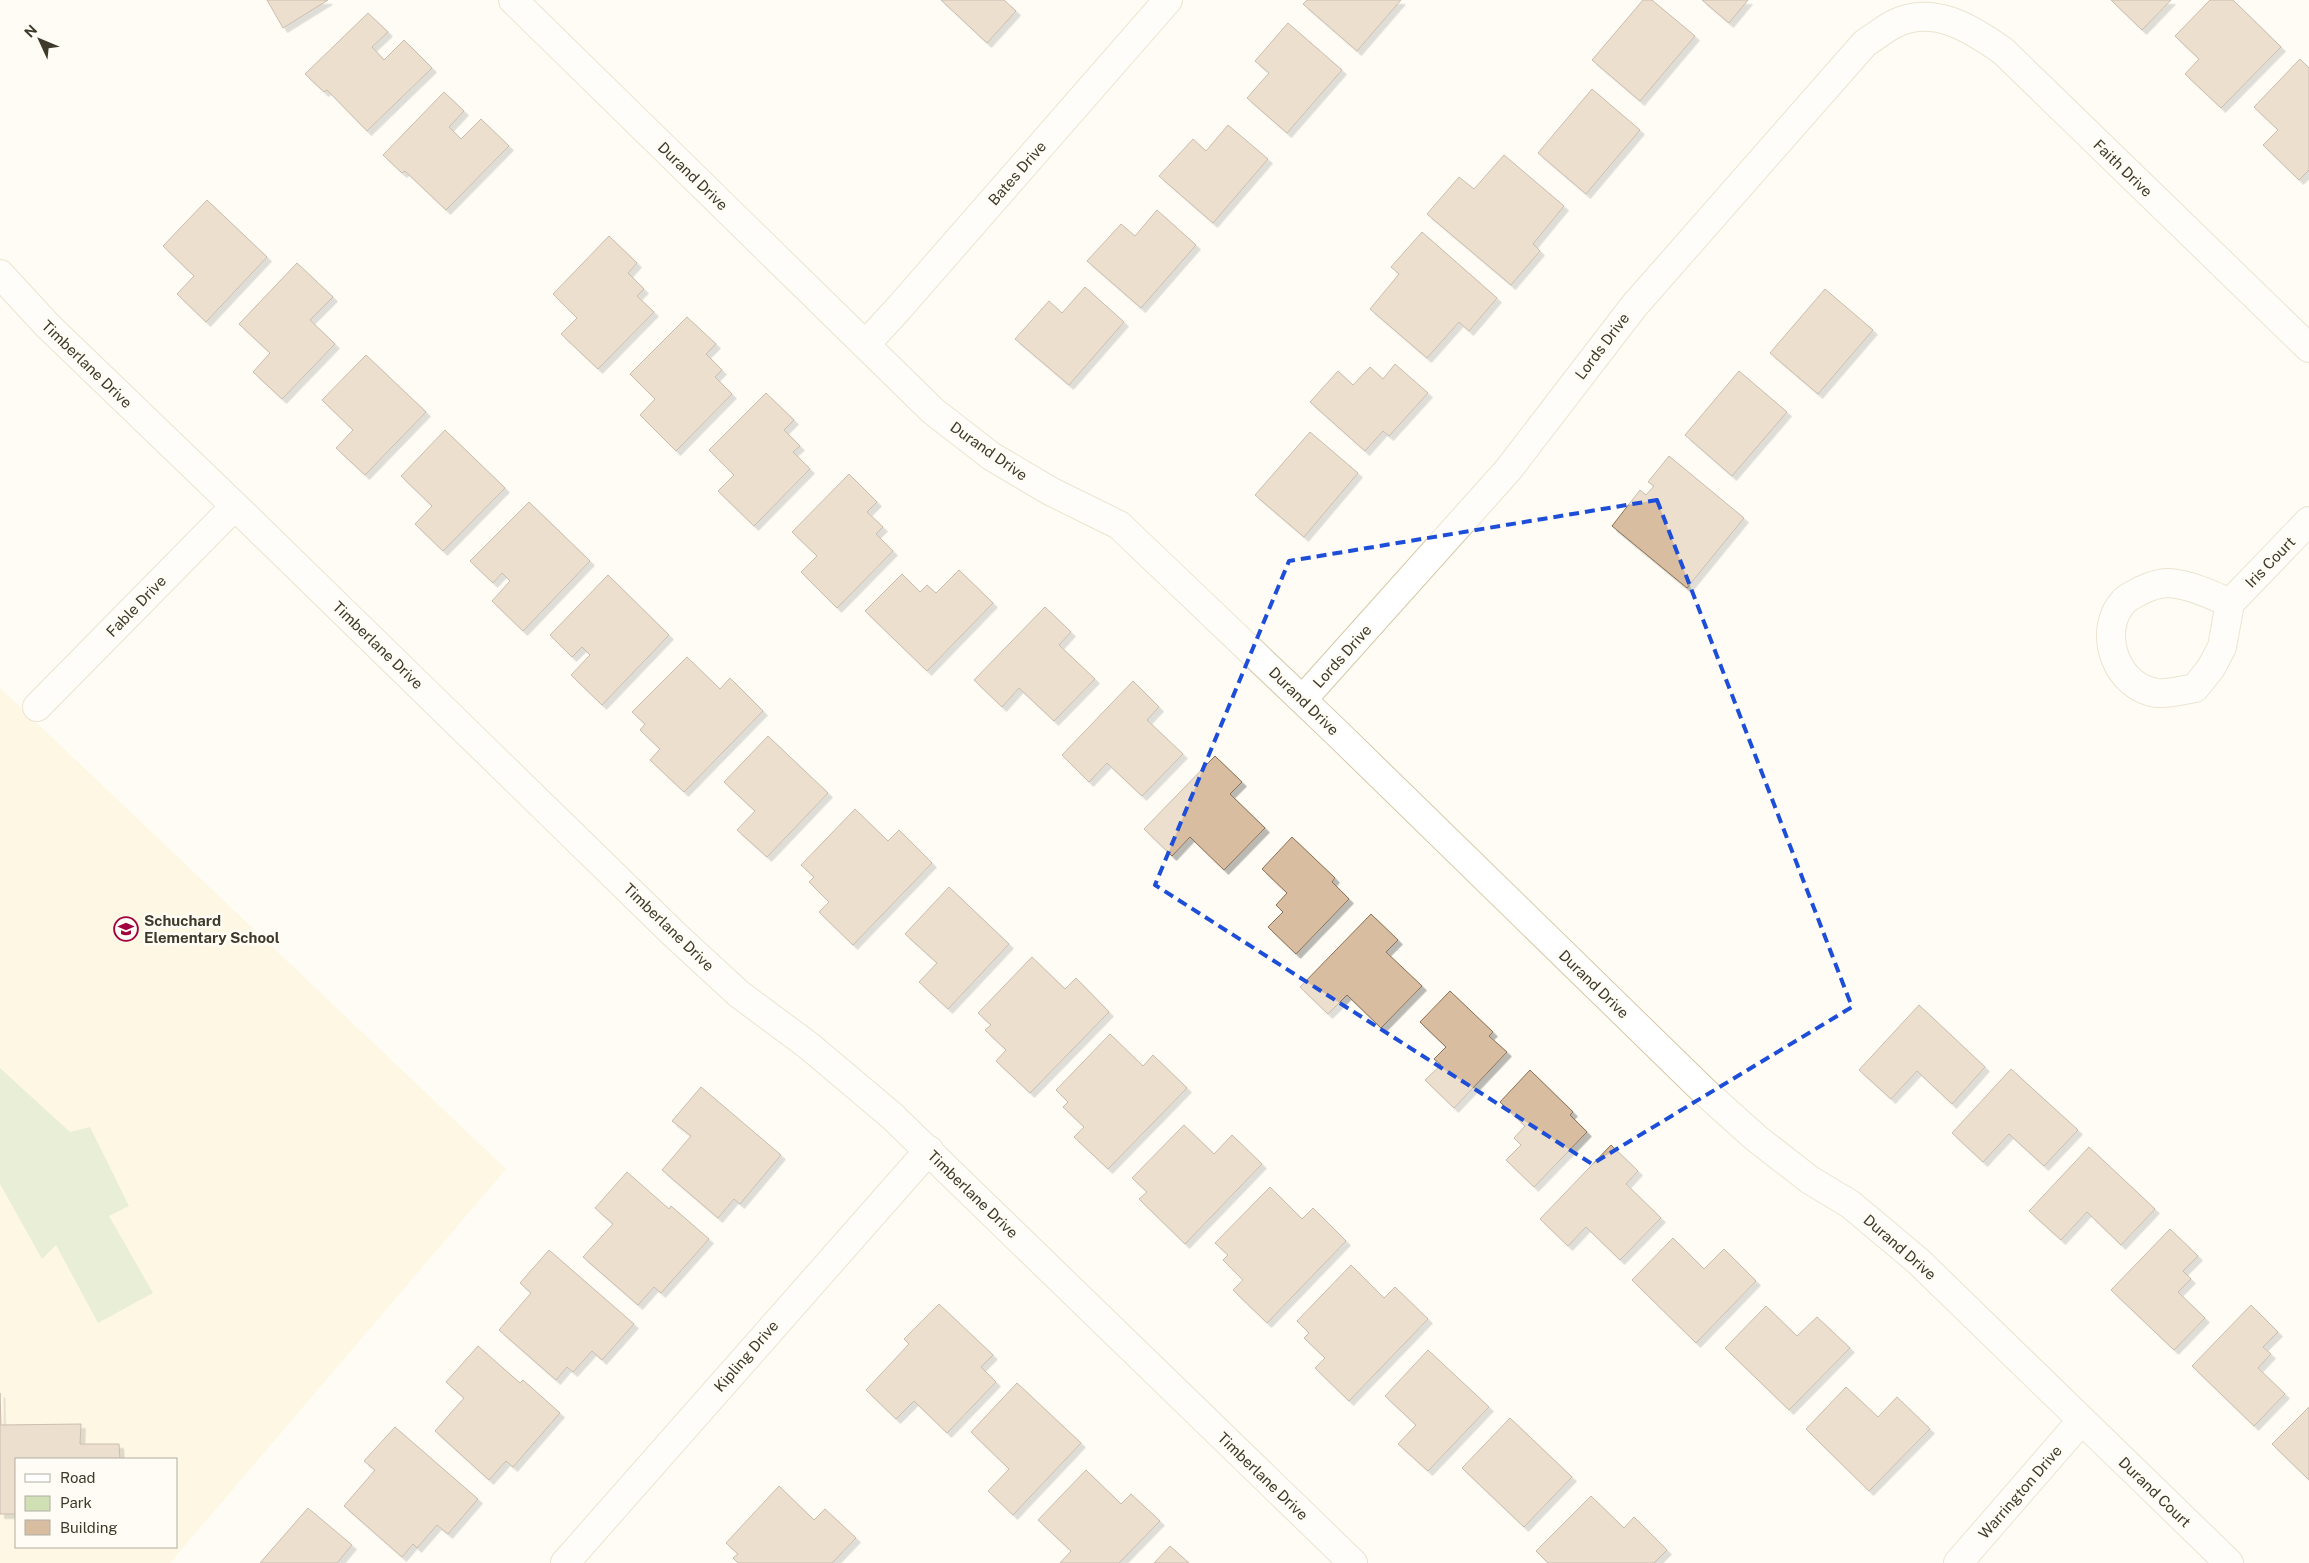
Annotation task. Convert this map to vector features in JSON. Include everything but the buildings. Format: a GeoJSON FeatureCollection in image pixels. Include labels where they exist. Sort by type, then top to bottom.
{"type":"FeatureCollection","features":[{"type":"Feature","properties":{"kind":"street","name":"Durand Drive"},"geometry":{"type":"LineString","coordinates":[[513,0],[933,411],[991,456],[1050,491],[1119,525],[1303,700],[1708,1094],[1756,1138],[1810,1180],[1850,1204],[1885,1232],[1918,1261],[2082,1420]]}},
{"type":"Feature","properties":{"kind":"street","name":"Bates Drive"},"geometry":{"type":"LineString","coordinates":[[865,345],[906,301],[1168,0]]}},
{"type":"Feature","properties":{"kind":"street","name":"Faith Drive"},"geometry":{"type":"LineString","coordinates":[[1920,17],[1950,20],[1976,32],[2002,51],[2309,348]]}},
{"type":"Feature","properties":{"kind":"street","name":"Lords Drive"},"geometry":{"type":"LineString","coordinates":[[1303,700],[1508,470],[1634,306],[1859,50],[1895,23],[1920,17]]}},
{"type":"Feature","properties":{"kind":"street","name":"Timberlane Drive"},"geometry":{"type":"LineString","coordinates":[[0,274],[46,325],[711,968],[739,994],[809,1046],[876,1102],[929,1150],[1353,1563]]}},
{"type":"Feature","properties":{"kind":"street","name":"Fable Drive"},"geometry":{"type":"LineString","coordinates":[[37,707],[235,506]]}},
{"type":"Feature","properties":{"kind":"street","name":"Iris Court"},"geometry":{"type":"LineString","coordinates":[[2230,602],[2309,521]]}},
{"type":"Feature","properties":{"kind":"street"},"geometry":{"type":"LineString","coordinates":[[2167,583],[2192,587],[2230,602],[2222,647],[2211,668],[2195,688],[2156,693],[2138,685],[2121,670],[2112,653],[2110,626],[2124,601],[2146,588],[2167,583]]}},
{"type":"Feature","properties":{"kind":"street","name":"Kipling Drive"},"geometry":{"type":"LineString","coordinates":[[565,1563],[929,1150]]}},
{"type":"Feature","properties":{"kind":"street","name":"Warrington Drive"},"geometry":{"type":"LineString","coordinates":[[1958,1563],[2082,1420]]}},
{"type":"Feature","properties":{"kind":"street","name":"Durand Court"},"geometry":{"type":"LineString","coordinates":[[2082,1420],[2229,1563]]}},
{"type":"Feature","properties":{"kind":"highlighted area"},"geometry":{"type":"Polygon","coordinates":[[[1657,500],[1852,1007],[1592,1164],[1155,885],[1289,561],[1657,500]]]}},
{"type":"Feature","properties":{"kind":"shaded area","name":"Schuchard Elementary School"},"geometry":{"type":"Polygon","coordinates":[[[0,688],[506,1169],[170,1563],[0,1563],[0,688]]]}},
{"type":"Feature","properties":{"kind":"green space"},"geometry":{"type":"Polygon","coordinates":[[[0,1068],[70,1132],[90,1127],[129,1206],[109,1216],[153,1293],[98,1323],[56,1245],[42,1259],[0,1184],[0,1068]]]}},
{"type":"Feature","properties":{"kind":"place","name":"Schuchard Elementary School"},"geometry":{"type":"Point","coordinates":[126,929]}}]}
